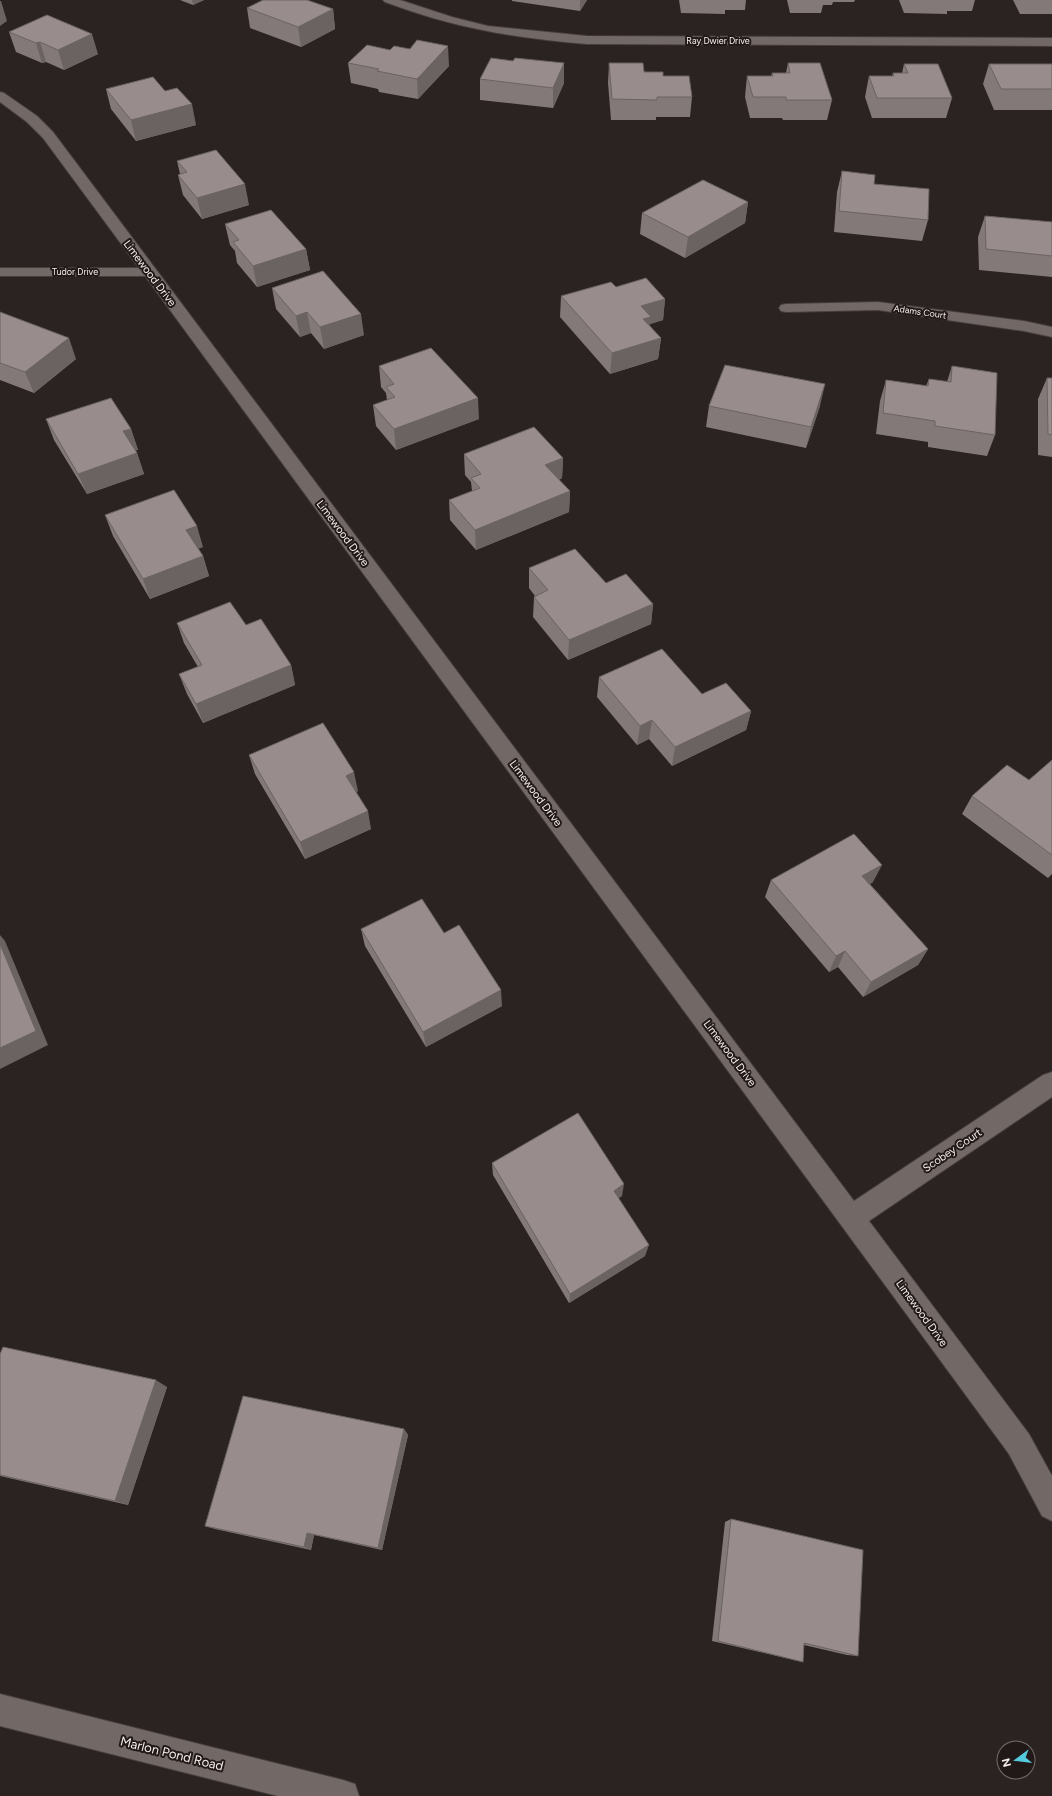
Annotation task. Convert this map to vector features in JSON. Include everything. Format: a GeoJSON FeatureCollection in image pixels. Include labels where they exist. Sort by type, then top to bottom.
{"type":"FeatureCollection","features":[{"type":"Feature","properties":{"kind":"street","name":"Ray Dwier Drive"},"geometry":{"type":"LineString","coordinates":[[389,0],[450,20],[495,31],[537,37],[587,40],[1052,42]]}},
{"type":"Feature","properties":{"kind":"street","name":"Limewood Drive"},"geometry":{"type":"LineString","coordinates":[[0,96],[32,119],[48,135],[1019,1444],[1052,1506]]}},
{"type":"Feature","properties":{"kind":"street","name":"Tudor Drive"},"geometry":{"type":"LineString","coordinates":[[0,272],[149,272]]}},
{"type":"Feature","properties":{"kind":"street","name":"Adams Court"},"geometry":{"type":"LineString","coordinates":[[786,308],[878,306],[1024,326],[1052,332]]}},
{"type":"Feature","properties":{"kind":"street","name":"Scobey Court"},"geometry":{"type":"LineString","coordinates":[[852,1217],[1052,1083]]}},
{"type":"Feature","properties":{"kind":"street","name":"Marlon Pond Road"},"geometry":{"type":"LineString","coordinates":[[0,1710],[343,1796]]}},
{"type":"Feature","properties":{"kind":"building"},"geometry":{"type":"Polygon","coordinates":[[[263,0],[307,0],[333,9],[298,27],[247,8],[263,0]]]}},
{"type":"Feature","properties":{"kind":"building"},"geometry":{"type":"Polygon","coordinates":[[[47,15],[92,34],[58,50],[40,42],[36,43],[9,32],[47,15]]]}},
{"type":"Feature","properties":{"kind":"building"},"geometry":{"type":"Polygon","coordinates":[[[417,40],[448,46],[417,79],[377,71],[379,69],[348,63],[367,45],[390,50],[394,46],[410,49],[417,40]]]}},
{"type":"Feature","properties":{"kind":"building"},"geometry":{"type":"Polygon","coordinates":[[[491,58],[513,61],[515,58],[564,63],[553,88],[480,79],[491,58]]]}},
{"type":"Feature","properties":{"kind":"building"},"geometry":{"type":"Polygon","coordinates":[[[609,63],[643,63],[644,72],[663,72],[663,76],[689,76],[692,97],[657,97],[657,100],[612,99],[609,63]]]}},
{"type":"Feature","properties":{"kind":"building"},"geometry":{"type":"Polygon","coordinates":[[[788,63],[820,63],[832,100],[786,100],[786,97],[753,97],[747,76],[773,76],[772,73],[790,73],[788,63]]]}},
{"type":"Feature","properties":{"kind":"building"},"geometry":{"type":"Polygon","coordinates":[[[904,64],[938,64],[952,98],[877,98],[869,76],[894,76],[893,73],[908,73],[904,64]]]}},
{"type":"Feature","properties":{"kind":"building"},"geometry":{"type":"Polygon","coordinates":[[[989,64],[1052,64],[1052,89],[1001,89],[989,64]]]}},
{"type":"Feature","properties":{"kind":"building"},"geometry":{"type":"Polygon","coordinates":[[[153,77],[165,91],[177,88],[192,104],[131,120],[106,89],[153,77]]]}},
{"type":"Feature","properties":{"kind":"building"},"geometry":{"type":"Polygon","coordinates":[[[216,150],[245,184],[197,198],[178,175],[187,172],[177,161],[216,150]]]}},
{"type":"Feature","properties":{"kind":"building"},"geometry":{"type":"Polygon","coordinates":[[[842,171],[875,175],[874,184],[929,189],[928,220],[839,211],[842,171]]]}},
{"type":"Feature","properties":{"kind":"building"},"geometry":{"type":"Polygon","coordinates":[[[703,180],[748,202],[688,237],[642,213],[703,180]]]}},
{"type":"Feature","properties":{"kind":"building"},"geometry":{"type":"Polygon","coordinates":[[[271,210],[306,249],[253,266],[233,242],[239,240],[225,224],[271,210]]]}},
{"type":"Feature","properties":{"kind":"building"},"geometry":{"type":"Polygon","coordinates":[[[985,216],[1052,222],[1052,256],[986,249],[985,216]]]}},
{"type":"Feature","properties":{"kind":"building"},"geometry":{"type":"Polygon","coordinates":[[[323,271],[361,314],[320,327],[307,312],[296,316],[272,288],[323,271]]]}},
{"type":"Feature","properties":{"kind":"building"},"geometry":{"type":"Polygon","coordinates":[[[646,278],[665,299],[641,306],[651,317],[643,319],[661,338],[612,353],[561,296],[611,282],[616,287],[646,278]]]}},
{"type":"Feature","properties":{"kind":"building"},"geometry":{"type":"Polygon","coordinates":[[[0,312],[69,338],[25,372],[0,363],[0,312]]]}},
{"type":"Feature","properties":{"kind":"building"},"geometry":{"type":"Polygon","coordinates":[[[431,348],[478,398],[394,429],[373,405],[395,397],[386,387],[394,384],[379,366],[431,348]]]}},
{"type":"Feature","properties":{"kind":"building"},"geometry":{"type":"Polygon","coordinates":[[[725,365],[825,384],[811,427],[709,406],[725,365]]]}},
{"type":"Feature","properties":{"kind":"building"},"geometry":{"type":"Polygon","coordinates":[[[952,366],[997,373],[995,435],[935,426],[935,421],[883,413],[886,380],[928,386],[929,379],[951,382],[952,366]]]}},
{"type":"Feature","properties":{"kind":"building"},"geometry":{"type":"Polygon","coordinates":[[[1047,378],[1052,378],[1052,435],[1048,434],[1047,378]]]}},
{"type":"Feature","properties":{"kind":"building"},"geometry":{"type":"Polygon","coordinates":[[[111,398],[131,429],[123,431],[137,453],[78,474],[46,419],[111,398]]]}},
{"type":"Feature","properties":{"kind":"building"},"geometry":{"type":"Polygon","coordinates":[[[534,427],[563,458],[545,465],[570,491],[475,530],[449,500],[480,488],[471,478],[481,474],[464,454],[534,427]]]}},
{"type":"Feature","properties":{"kind":"building"},"geometry":{"type":"Polygon","coordinates":[[[174,490],[197,526],[186,530],[203,556],[143,579],[105,515],[174,490]]]}},
{"type":"Feature","properties":{"kind":"building"},"geometry":{"type":"Polygon","coordinates":[[[575,549],[606,583],[626,574],[653,604],[569,640],[534,597],[548,590],[529,568],[575,549]]]}},
{"type":"Feature","properties":{"kind":"building"},"geometry":{"type":"Polygon","coordinates":[[[230,602],[246,625],[261,619],[291,665],[196,704],[179,674],[202,665],[177,623],[230,602]]]}},
{"type":"Feature","properties":{"kind":"building"},"geometry":{"type":"Polygon","coordinates":[[[662,649],[702,694],[726,683],[751,711],[675,747],[652,720],[640,726],[599,677],[662,649]]]}},
{"type":"Feature","properties":{"kind":"building"},"geometry":{"type":"Polygon","coordinates":[[[323,723],[354,772],[346,776],[368,811],[300,842],[249,755],[323,723]]]}},
{"type":"Feature","properties":{"kind":"building"},"geometry":{"type":"Polygon","coordinates":[[[1052,760],[1052,855],[972,796],[1007,765],[1029,780],[1052,760]]]}},
{"type":"Feature","properties":{"kind":"building"},"geometry":{"type":"Polygon","coordinates":[[[854,834],[882,865],[862,876],[928,949],[871,982],[845,951],[836,956],[771,880],[854,834]]]}},
{"type":"Feature","properties":{"kind":"building"},"geometry":{"type":"Polygon","coordinates":[[[422,899],[444,933],[459,925],[501,990],[423,1032],[361,929],[422,899]]]}},
{"type":"Feature","properties":{"kind":"building"},"geometry":{"type":"Polygon","coordinates":[[[0,944],[36,1031],[0,1048],[0,944]]]}},
{"type":"Feature","properties":{"kind":"building"},"geometry":{"type":"Polygon","coordinates":[[[578,1113],[624,1184],[614,1191],[649,1245],[570,1294],[492,1163],[578,1113]]]}},
{"type":"Feature","properties":{"kind":"building"},"geometry":{"type":"Polygon","coordinates":[[[3,1347],[156,1380],[115,1501],[0,1475],[0,1354],[3,1347]]]}},
{"type":"Feature","properties":{"kind":"building"},"geometry":{"type":"Polygon","coordinates":[[[243,1396],[404,1429],[378,1548],[307,1533],[304,1547],[205,1526],[243,1396]]]}},
{"type":"Feature","properties":{"kind":"building"},"geometry":{"type":"Polygon","coordinates":[[[731,1519],[863,1550],[858,1656],[804,1643],[803,1662],[718,1641],[731,1519]]]}}]}
